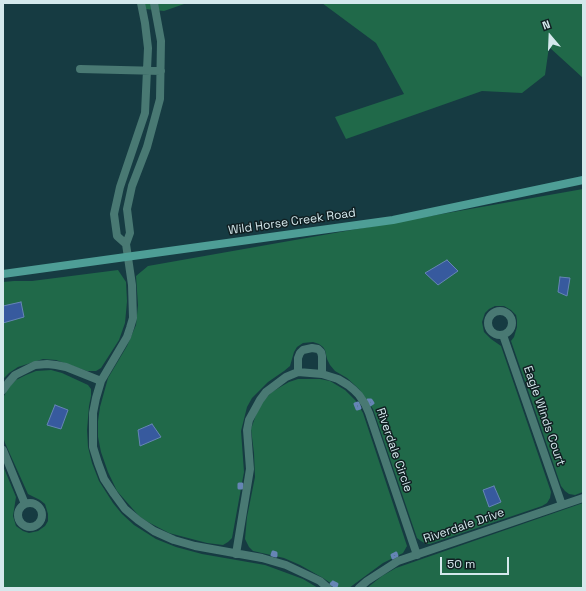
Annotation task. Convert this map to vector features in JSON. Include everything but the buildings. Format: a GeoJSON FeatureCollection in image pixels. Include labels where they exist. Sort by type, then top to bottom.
{"type":"FeatureCollection","features":[{"type":"Feature","properties":{"kind":"main road","name":"Wild Horse Creek Road"},"geometry":{"type":"LineString","coordinates":[[3,274],[393,220],[583,180]]}},
{"type":"Feature","properties":{"kind":"street"},"geometry":{"type":"LineString","coordinates":[[126,244],[118,236],[114,214],[120,187],[145,113],[148,48],[141,3]]}},
{"type":"Feature","properties":{"kind":"street"},"geometry":{"type":"LineString","coordinates":[[154,3],[161,41],[160,98],[147,147],[132,186],[127,209],[130,233],[126,244],[132,285],[133,318],[127,337],[101,381],[93,413],[93,446],[98,463],[102,474],[125,509],[154,531],[174,540],[195,546],[262,558],[286,565],[320,581],[328,588]]}},
{"type":"Feature","properties":{"kind":"street"},"geometry":{"type":"LineString","coordinates":[[80,69],[161,71]]}},
{"type":"Feature","properties":{"kind":"street","name":"Eagle Winds Court"},"geometry":{"type":"LineString","coordinates":[[503,335],[562,505]]}},
{"type":"Feature","properties":{"kind":"street"},"geometry":{"type":"LineString","coordinates":[[236,554],[250,469],[247,430],[249,420],[266,392],[286,377],[298,372],[298,358],[303,350],[312,348],[318,349],[321,352],[322,374]]}},
{"type":"Feature","properties":{"kind":"street"},"geometry":{"type":"LineString","coordinates":[[3,390],[15,375],[35,365],[47,364],[66,367],[101,381]]}},
{"type":"Feature","properties":{"kind":"street","name":"Riverdale Circle"},"geometry":{"type":"LineString","coordinates":[[298,372],[322,374],[338,379],[348,385],[359,395],[365,404],[417,554]]}},
{"type":"Feature","properties":{"kind":"street"},"geometry":{"type":"LineString","coordinates":[[3,450],[25,504]]}},
{"type":"Feature","properties":{"kind":"street","name":"Riverdale Drive"},"geometry":{"type":"LineString","coordinates":[[359,588],[367,581],[398,561],[583,498]]}},
{"type":"Feature","properties":{"kind":"green space"},"geometry":{"type":"Polygon","coordinates":[[[142,3],[187,3],[164,11],[145,9],[142,3]]]}},
{"type":"Feature","properties":{"kind":"green space"},"geometry":{"type":"Polygon","coordinates":[[[322,3],[583,3],[583,78],[549,47],[545,75],[522,93],[482,91],[346,139],[335,117],[404,94],[376,43],[322,3]]]}},
{"type":"Feature","properties":{"kind":"green space"},"geometry":{"type":"Polygon","coordinates":[[[583,189],[583,492],[575,495],[569,494],[561,486],[511,341],[517,327],[516,315],[504,306],[495,306],[489,309],[485,313],[482,322],[484,332],[501,346],[551,492],[547,503],[542,506],[430,544],[426,544],[421,541],[417,538],[373,409],[359,389],[347,378],[335,371],[330,365],[323,347],[313,342],[303,343],[297,347],[290,366],[268,382],[252,398],[247,407],[241,431],[244,472],[232,538],[228,542],[223,545],[207,543],[169,533],[139,516],[117,491],[101,452],[98,437],[98,421],[100,407],[108,378],[127,346],[136,325],[138,305],[136,276],[148,266],[583,189]]]}},
{"type":"Feature","properties":{"kind":"green space"},"geometry":{"type":"Polygon","coordinates":[[[118,270],[126,282],[127,301],[125,323],[119,340],[101,368],[96,371],[87,371],[56,360],[43,359],[18,367],[3,379],[3,282],[32,281],[118,270]]]}},
{"type":"Feature","properties":{"kind":"green space"},"geometry":{"type":"Polygon","coordinates":[[[51,370],[62,373],[88,385],[91,389],[87,430],[88,447],[92,463],[99,481],[113,503],[134,525],[156,539],[176,547],[202,554],[265,565],[303,579],[318,588],[3,588],[3,466],[16,497],[13,516],[16,526],[29,533],[38,531],[45,526],[48,521],[48,514],[45,504],[28,494],[5,443],[3,436],[3,398],[8,388],[16,380],[36,371],[51,370]]]}},
{"type":"Feature","properties":{"kind":"green space"},"geometry":{"type":"Polygon","coordinates":[[[298,379],[320,379],[330,381],[345,390],[356,401],[363,413],[407,546],[403,553],[383,563],[349,588],[338,588],[300,565],[284,558],[253,551],[245,539],[247,517],[255,477],[251,429],[257,412],[264,400],[272,392],[289,382],[298,379]]]}},
{"type":"Feature","properties":{"kind":"green space"},"geometry":{"type":"Polygon","coordinates":[[[583,503],[583,588],[367,588],[382,576],[396,568],[583,503]]]}},
{"type":"Feature","properties":{"kind":"water"},"geometry":{"type":"Polygon","coordinates":[[[447,260],[458,271],[438,285],[425,273],[447,260]]]}},
{"type":"Feature","properties":{"kind":"water"},"geometry":{"type":"Polygon","coordinates":[[[560,277],[570,278],[567,296],[558,292],[560,277]]]}},
{"type":"Feature","properties":{"kind":"water"},"geometry":{"type":"Polygon","coordinates":[[[21,302],[24,317],[3,323],[3,306],[21,302]]]}},
{"type":"Feature","properties":{"kind":"water"},"geometry":{"type":"Polygon","coordinates":[[[55,405],[68,410],[61,429],[47,425],[55,405]]]}},
{"type":"Feature","properties":{"kind":"water"},"geometry":{"type":"Polygon","coordinates":[[[152,424],[161,437],[140,446],[138,430],[152,424]]]}},
{"type":"Feature","properties":{"kind":"water"},"geometry":{"type":"Polygon","coordinates":[[[494,486],[501,502],[489,507],[483,490],[494,486]]]}},
{"type":"Feature","properties":{"kind":"waterway"},"geometry":{"type":"LineString","coordinates":[[368,400],[371,400],[373,403],[370,405],[368,400]]}},
{"type":"Feature","properties":{"kind":"waterway"},"geometry":{"type":"LineString","coordinates":[[358,403],[360,408],[357,409],[355,404],[358,403]]}},
{"type":"Feature","properties":{"kind":"waterway"},"geometry":{"type":"LineString","coordinates":[[239,484],[242,484],[242,488],[239,488],[239,484]]}},
{"type":"Feature","properties":{"kind":"waterway"},"geometry":{"type":"LineString","coordinates":[[273,552],[276,553],[276,556],[272,555],[273,552]]}},
{"type":"Feature","properties":{"kind":"waterway"},"geometry":{"type":"LineString","coordinates":[[396,553],[397,556],[393,558],[392,555],[396,553]]}},
{"type":"Feature","properties":{"kind":"waterway"},"geometry":{"type":"LineString","coordinates":[[333,582],[337,584],[336,587],[331,584],[333,582]]}}]}
